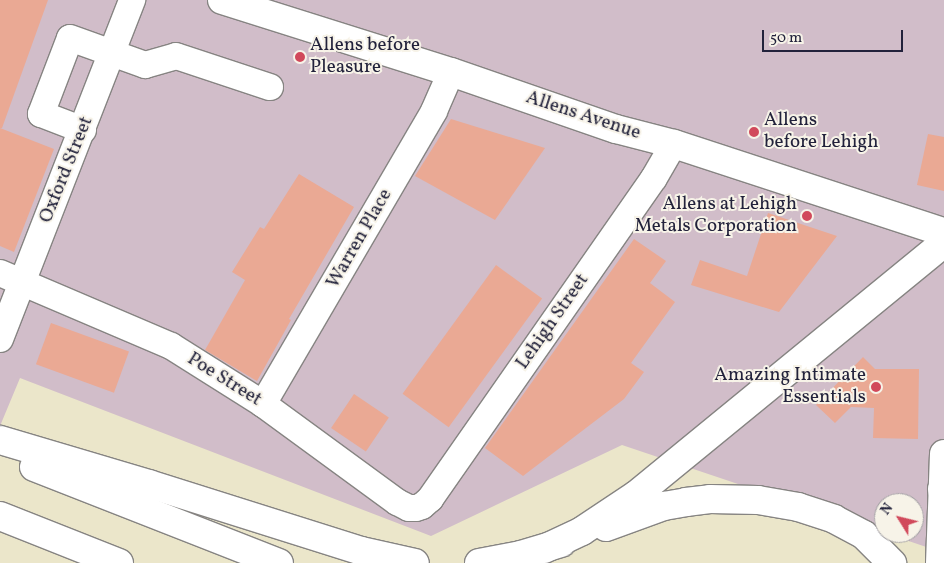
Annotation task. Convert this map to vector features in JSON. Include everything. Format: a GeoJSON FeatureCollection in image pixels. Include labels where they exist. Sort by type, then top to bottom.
{"type":"FeatureCollection","features":[{"type":"Feature","properties":{"kind":"main road","name":"Allens Avenue"},"geometry":{"type":"LineString","coordinates":[[222,0],[451,72],[616,129],[674,144],[944,232]]}},
{"type":"Feature","properties":{"kind":"main road"},"geometry":{"type":"LineString","coordinates":[[544,549],[582,531],[629,500],[944,243]]}},
{"type":"Feature","properties":{"kind":"main road"},"geometry":{"type":"LineString","coordinates":[[0,440],[150,484],[361,551],[415,563]]}},
{"type":"Feature","properties":{"kind":"main road"},"geometry":{"type":"LineString","coordinates":[[0,454],[279,563]]}},
{"type":"Feature","properties":{"kind":"main road"},"geometry":{"type":"LineString","coordinates":[[940,563],[944,454]]}},
{"type":"Feature","properties":{"kind":"main road"},"geometry":{"type":"LineString","coordinates":[[479,563],[544,549],[664,506],[710,499],[735,498],[798,507],[834,519],[864,536],[892,563]]}},
{"type":"Feature","properties":{"kind":"main road"},"geometry":{"type":"LineString","coordinates":[[0,516],[119,563]]}},
{"type":"Feature","properties":{"kind":"street","name":"Oxford Street"},"geometry":{"type":"LineString","coordinates":[[0,339],[11,277],[83,130],[132,0]]}},
{"type":"Feature","properties":{"kind":"street"},"geometry":{"type":"LineString","coordinates":[[83,130],[41,114],[70,38],[145,65],[176,56],[270,87]]}},
{"type":"Feature","properties":{"kind":"street","name":"Warren Place"},"geometry":{"type":"LineString","coordinates":[[263,404],[434,111],[451,72]]}},
{"type":"Feature","properties":{"kind":"street","name":"Lehigh Street"},"geometry":{"type":"LineString","coordinates":[[430,498],[654,178],[674,144]]}},
{"type":"Feature","properties":{"kind":"street","name":"Poe Street"},"geometry":{"type":"LineString","coordinates":[[11,277],[171,346],[263,404],[404,506],[416,508],[422,506],[430,498]]}},
{"type":"Feature","properties":{"kind":"shaded area"},"geometry":{"type":"Polygon","coordinates":[[[0,0],[944,0],[944,553],[914,543],[924,543],[924,493],[874,493],[874,530],[622,445],[431,536],[20,378],[0,426],[0,0]]]}},
{"type":"Feature","properties":{"kind":"building"},"geometry":{"type":"Polygon","coordinates":[[[0,0],[48,0],[2,128],[0,128],[0,0]]]}},
{"type":"Feature","properties":{"kind":"building"},"geometry":{"type":"Polygon","coordinates":[[[451,119],[545,148],[495,220],[415,176],[451,119]]]}},
{"type":"Feature","properties":{"kind":"building"},"geometry":{"type":"Polygon","coordinates":[[[0,128],[54,149],[14,252],[0,246],[0,128]]]}},
{"type":"Feature","properties":{"kind":"building"},"geometry":{"type":"Polygon","coordinates":[[[928,134],[944,137],[944,191],[917,185],[928,134]]]}},
{"type":"Feature","properties":{"kind":"building"},"geometry":{"type":"Polygon","coordinates":[[[299,174],[354,207],[289,319],[291,320],[257,381],[205,350],[245,280],[232,272],[260,227],[264,229],[299,174]]]}},
{"type":"Feature","properties":{"kind":"building"},"geometry":{"type":"Polygon","coordinates":[[[768,213],[837,236],[779,312],[691,285],[700,260],[747,276],[768,213]]]}},
{"type":"Feature","properties":{"kind":"building"},"geometry":{"type":"Polygon","coordinates":[[[634,239],[666,261],[650,283],[675,302],[631,363],[644,372],[624,399],[523,476],[485,448],[634,239]]]}},
{"type":"Feature","properties":{"kind":"building"},"geometry":{"type":"Polygon","coordinates":[[[496,265],[542,299],[449,427],[403,394],[496,265]]]}},
{"type":"Feature","properties":{"kind":"building"},"geometry":{"type":"Polygon","coordinates":[[[51,323],[129,351],[114,393],[36,364],[51,323]]]}},
{"type":"Feature","properties":{"kind":"building","name":"Amazing Intimate Essentials"},"geometry":{"type":"Polygon","coordinates":[[[863,357],[875,369],[919,369],[918,439],[873,438],[874,408],[851,407],[835,423],[816,405],[863,357]]]}},
{"type":"Feature","properties":{"kind":"building"},"geometry":{"type":"Polygon","coordinates":[[[354,394],[389,417],[366,451],[331,428],[354,394]]]}},
{"type":"Feature","properties":{"kind":"place","name":"Allens before Pleasure"},"geometry":{"type":"Point","coordinates":[300,57]}},
{"type":"Feature","properties":{"kind":"place","name":"Allens before Lehigh"},"geometry":{"type":"Point","coordinates":[754,132]}},
{"type":"Feature","properties":{"kind":"place","name":"Allens at Lehigh Metals Corporation"},"geometry":{"type":"Point","coordinates":[807,216]}},
{"type":"Feature","properties":{"kind":"place","name":"Amazing Intimate Essentials"},"geometry":{"type":"Point","coordinates":[876,387]}}]}
